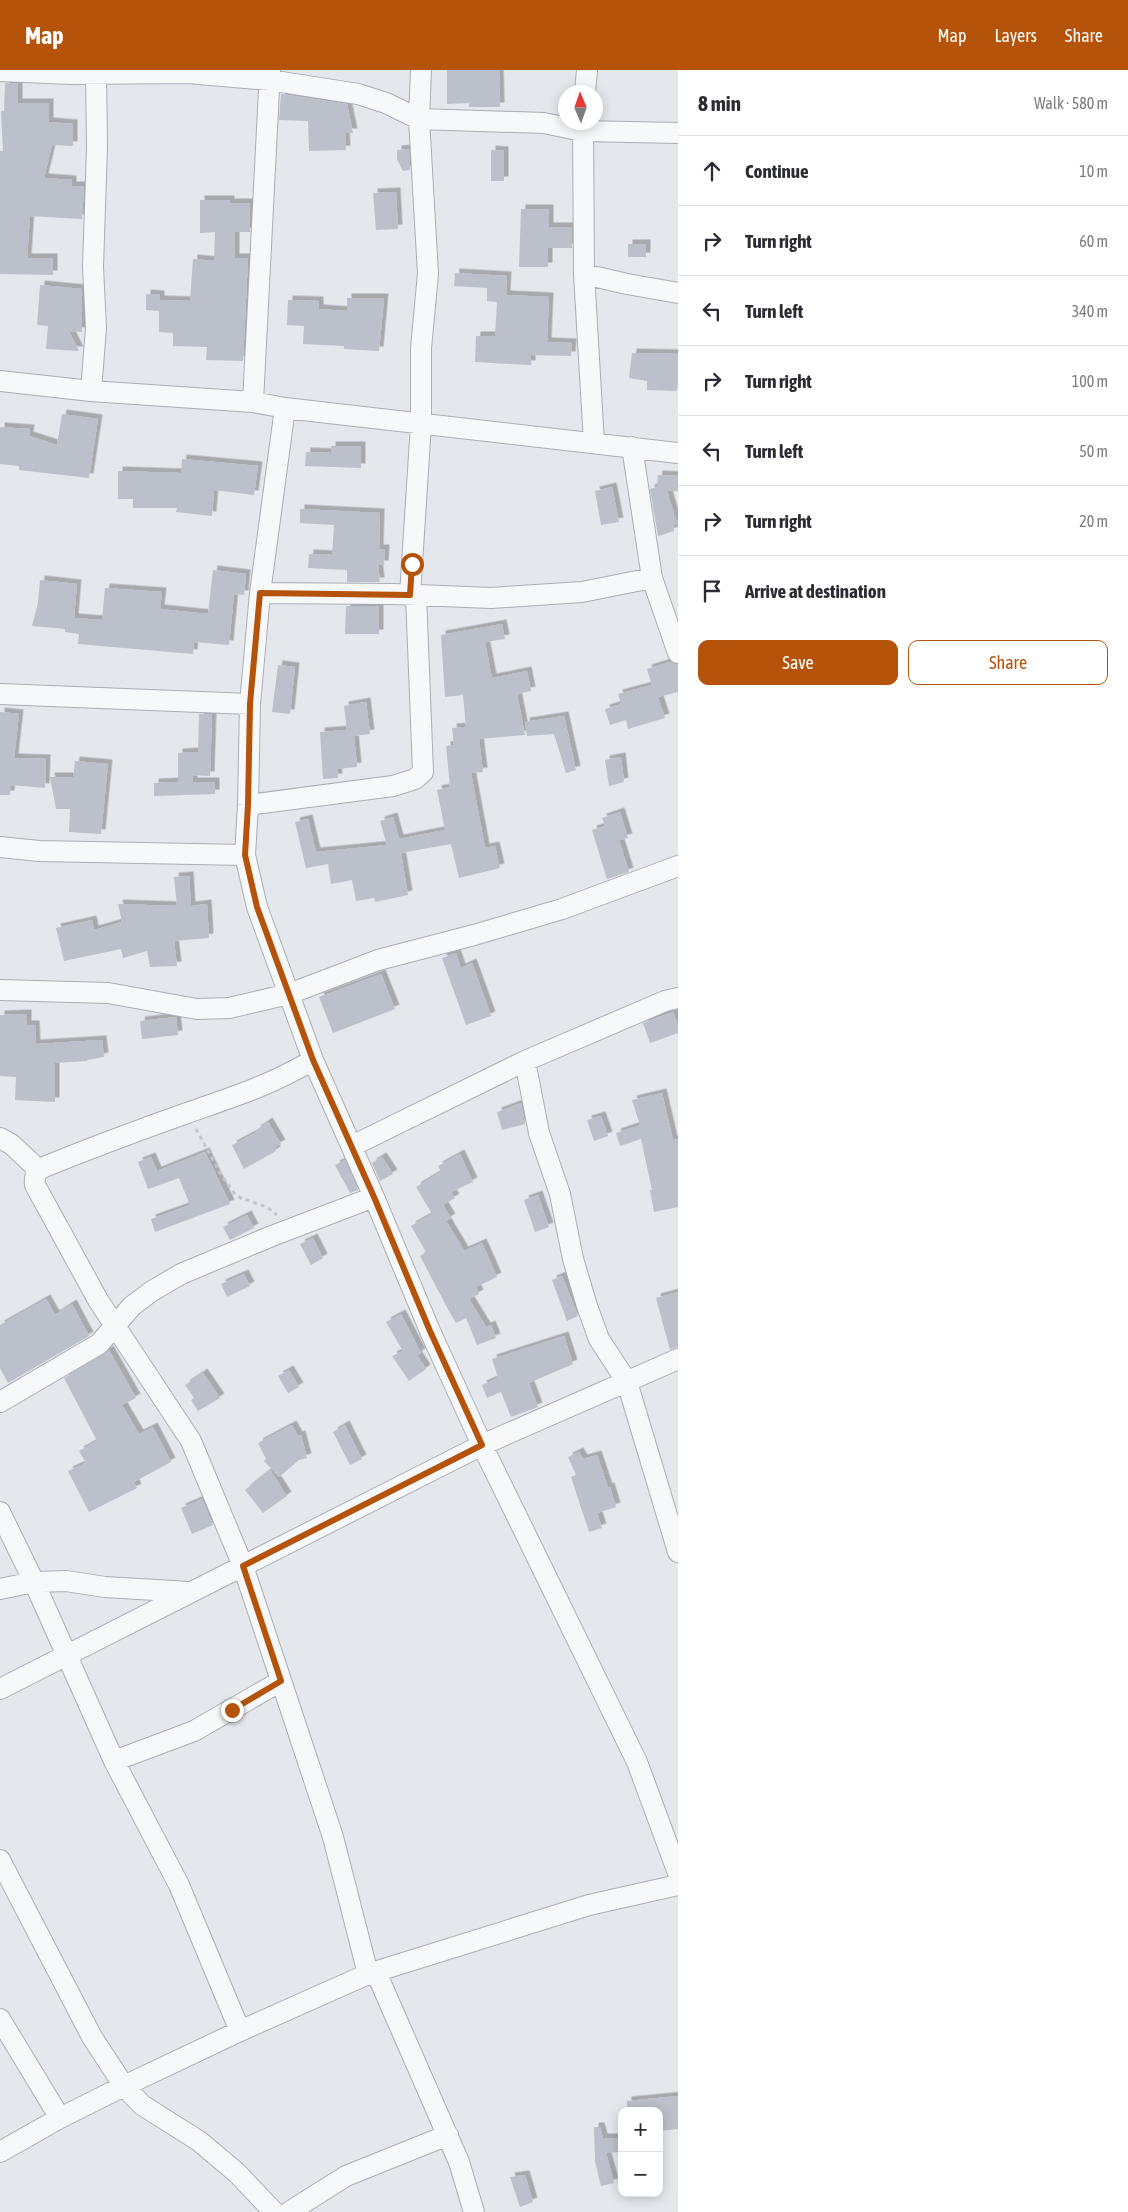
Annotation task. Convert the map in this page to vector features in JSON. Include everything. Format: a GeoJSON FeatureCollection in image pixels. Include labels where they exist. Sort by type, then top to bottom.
{"type":"FeatureCollection","features":[{"type":"Feature","properties":{"kind":"street"},"geometry":{"type":"LineString","coordinates":[[248,805],[393,786],[415,779],[423,772],[413,595],[422,424],[420,348],[428,274],[419,119],[421,70]]}},
{"type":"Feature","properties":{"kind":"street"},"geometry":{"type":"LineString","coordinates":[[585,85],[586,70]]}},
{"type":"Feature","properties":{"kind":"street"},"geometry":{"type":"LineString","coordinates":[[0,71],[71,74],[96,71],[131,74],[270,75],[358,94],[386,103],[419,119],[558,125]]}},
{"type":"Feature","properties":{"kind":"street"},"geometry":{"type":"LineString","coordinates":[[91,391],[96,328],[93,267],[97,147],[96,71]]}},
{"type":"Feature","properties":{"kind":"street"},"geometry":{"type":"LineString","coordinates":[[253,402],[270,75]]}},
{"type":"Feature","properties":{"kind":"street"},"geometry":{"type":"LineString","coordinates":[[603,128],[678,132]]}},
{"type":"Feature","properties":{"kind":"street"},"geometry":{"type":"LineString","coordinates":[[583,130],[584,274],[594,443]]}},
{"type":"Feature","properties":{"kind":"street"},"geometry":{"type":"LineString","coordinates":[[584,274],[678,293]]}},
{"type":"Feature","properties":{"kind":"street"},"geometry":{"type":"LineString","coordinates":[[0,381],[91,391],[253,402],[285,408],[678,453]]}},
{"type":"Feature","properties":{"kind":"street"},"geometry":{"type":"LineString","coordinates":[[285,408],[260,593],[250,704],[245,855],[257,907],[313,1060],[352,1146],[430,1331],[482,1445],[637,1762],[678,1873]]}},
{"type":"Feature","properties":{"kind":"street"},"geometry":{"type":"LineString","coordinates":[[632,447],[652,578],[678,653]]}},
{"type":"Feature","properties":{"kind":"street"},"geometry":{"type":"LineString","coordinates":[[260,593],[491,598],[582,592],[652,578]]}},
{"type":"Feature","properties":{"kind":"street"},"geometry":{"type":"LineString","coordinates":[[0,694],[250,704]]}},
{"type":"Feature","properties":{"kind":"street"},"geometry":{"type":"LineString","coordinates":[[0,847],[39,851],[245,855]]}},
{"type":"Feature","properties":{"kind":"street"},"geometry":{"type":"LineString","coordinates":[[0,990],[108,994],[197,1009],[229,1008],[289,994],[378,960],[474,935],[562,909],[678,866]]}},
{"type":"Feature","properties":{"kind":"street"},"geometry":{"type":"LineString","coordinates":[[352,1146],[526,1061],[665,1001],[678,998]]}},
{"type":"Feature","properties":{"kind":"street"},"geometry":{"type":"LineString","coordinates":[[313,1060],[282,1078],[238,1097],[187,1114],[39,1170],[34,1178],[35,1185],[98,1300],[191,1441],[243,1566],[333,1837],[372,1973],[448,2135],[459,2162],[474,2212]]}},
{"type":"Feature","properties":{"kind":"street"},"geometry":{"type":"LineString","coordinates":[[526,1061],[539,1133],[560,1194],[573,1259],[587,1306],[599,1339],[626,1382],[678,1552]]}},
{"type":"Feature","properties":{"kind":"street"},"geometry":{"type":"LineString","coordinates":[[0,1138],[11,1144],[39,1170]]}},
{"type":"Feature","properties":{"kind":"street"},"geometry":{"type":"LineString","coordinates":[[0,1402],[98,1344],[116,1327],[132,1306],[159,1286],[181,1274],[374,1197]]}},
{"type":"Feature","properties":{"kind":"street"},"geometry":{"type":"LineString","coordinates":[[0,1689],[482,1445],[678,1359]]}},
{"type":"Feature","properties":{"kind":"street"},"geometry":{"type":"LineString","coordinates":[[0,1512],[34,1582],[114,1761],[179,1885],[240,2031]]}},
{"type":"Feature","properties":{"kind":"street"},"geometry":{"type":"LineString","coordinates":[[0,1589],[34,1582],[66,1580],[113,1588],[192,1592]]}},
{"type":"Feature","properties":{"kind":"street"},"geometry":{"type":"LineString","coordinates":[[114,1761],[194,1732],[281,1681]]}},
{"type":"Feature","properties":{"kind":"street"},"geometry":{"type":"LineString","coordinates":[[0,1860],[92,2037],[124,2086],[142,2105],[199,2141],[237,2173],[274,2212]]}},
{"type":"Feature","properties":{"kind":"street"},"geometry":{"type":"LineString","coordinates":[[0,2152],[60,2118],[124,2086],[240,2031],[372,1973],[589,1905],[678,1885]]}},
{"type":"Feature","properties":{"kind":"street"},"geometry":{"type":"LineString","coordinates":[[0,2019],[60,2118]]}},
{"type":"Feature","properties":{"kind":"street"},"geometry":{"type":"LineString","coordinates":[[289,2212],[346,2176],[448,2135]]}},
{"type":"Feature","properties":{"kind":"path"},"geometry":{"type":"LineString","coordinates":[[187,1114],[220,1173],[234,1193],[241,1198],[266,1207],[294,1228]]}},
{"type":"Feature","properties":{"kind":"building"},"geometry":{"type":"Polygon","coordinates":[[[447,70],[499,70],[500,107],[469,107],[469,103],[447,104],[447,70]]]}},
{"type":"Feature","properties":{"kind":"building"},"geometry":{"type":"Polygon","coordinates":[[[5,83],[18,84],[18,103],[49,103],[49,122],[73,124],[73,146],[52,145],[44,178],[72,180],[72,186],[84,186],[82,219],[30,216],[27,258],[53,258],[53,275],[0,274],[0,151],[3,151],[1,111],[4,111],[5,83]]]}},
{"type":"Feature","properties":{"kind":"building"},"geometry":{"type":"Polygon","coordinates":[[[281,94],[347,104],[353,133],[345,133],[346,150],[309,151],[308,121],[279,120],[281,94]]]}},
{"type":"Feature","properties":{"kind":"building"},"geometry":{"type":"Polygon","coordinates":[[[409,149],[410,170],[403,171],[397,159],[397,150],[409,149]]]}},
{"type":"Feature","properties":{"kind":"building"},"geometry":{"type":"Polygon","coordinates":[[[491,150],[504,151],[504,181],[491,181],[491,150]]]}},
{"type":"Feature","properties":{"kind":"building"},"geometry":{"type":"Polygon","coordinates":[[[396,192],[398,229],[376,230],[373,193],[396,192]]]}},
{"type":"Feature","properties":{"kind":"building"},"geometry":{"type":"Polygon","coordinates":[[[200,200],[230,200],[230,203],[250,203],[250,232],[235,232],[235,258],[248,258],[243,361],[206,360],[207,347],[173,346],[173,333],[159,332],[159,311],[146,310],[146,294],[160,295],[160,300],[190,301],[193,259],[214,261],[215,232],[200,233],[200,200]]]}},
{"type":"Feature","properties":{"kind":"building"},"geometry":{"type":"Polygon","coordinates":[[[521,209],[549,209],[549,227],[572,227],[572,248],[548,248],[548,267],[519,267],[521,209]]]}},
{"type":"Feature","properties":{"kind":"building"},"geometry":{"type":"Polygon","coordinates":[[[628,244],[646,244],[646,257],[628,257],[628,244]]]}},
{"type":"Feature","properties":{"kind":"building"},"geometry":{"type":"Polygon","coordinates":[[[455,273],[507,276],[506,295],[549,297],[547,342],[572,343],[571,356],[531,355],[531,365],[475,362],[476,336],[495,336],[497,302],[487,301],[487,288],[454,286],[455,273]]]}},
{"type":"Feature","properties":{"kind":"building"},"geometry":{"type":"Polygon","coordinates":[[[40,285],[82,289],[82,332],[69,331],[79,351],[46,349],[48,326],[37,325],[40,285]]]}},
{"type":"Feature","properties":{"kind":"building"},"geometry":{"type":"Polygon","coordinates":[[[347,298],[384,298],[379,351],[344,349],[344,346],[303,344],[304,326],[287,325],[288,300],[319,301],[319,309],[347,311],[347,298]]]}},
{"type":"Feature","properties":{"kind":"building"},"geometry":{"type":"Polygon","coordinates":[[[632,353],[678,354],[677,391],[647,390],[647,381],[629,378],[632,353]]]}},
{"type":"Feature","properties":{"kind":"building"},"geometry":{"type":"Polygon","coordinates":[[[62,414],[98,419],[89,478],[19,470],[19,466],[0,464],[0,427],[30,429],[29,436],[57,445],[62,414]]]}},
{"type":"Feature","properties":{"kind":"building"},"geometry":{"type":"Polygon","coordinates":[[[331,446],[361,446],[361,468],[305,466],[306,452],[331,453],[331,446]]]}},
{"type":"Feature","properties":{"kind":"building"},"geometry":{"type":"Polygon","coordinates":[[[182,459],[258,466],[254,495],[214,490],[212,516],[176,512],[177,508],[133,508],[133,499],[118,499],[118,471],[181,473],[182,459]]]}},
{"type":"Feature","properties":{"kind":"building"},"geometry":{"type":"Polygon","coordinates":[[[658,475],[678,476],[678,491],[667,491],[677,524],[673,525],[674,531],[658,536],[650,489],[657,487],[658,475]]]}},
{"type":"Feature","properties":{"kind":"building"},"geometry":{"type":"Polygon","coordinates":[[[612,487],[619,522],[601,525],[595,491],[612,487]]]}},
{"type":"Feature","properties":{"kind":"building"},"geometry":{"type":"Polygon","coordinates":[[[300,509],[380,513],[379,549],[385,549],[384,565],[378,565],[380,582],[347,582],[347,570],[308,568],[309,554],[332,555],[334,525],[300,523],[300,509]]]}},
{"type":"Feature","properties":{"kind":"building"},"geometry":{"type":"Polygon","coordinates":[[[213,570],[246,574],[244,595],[234,594],[229,645],[194,642],[193,654],[78,644],[79,634],[65,632],[65,629],[32,626],[38,603],[40,580],[77,584],[74,618],[102,620],[105,588],[162,592],[160,609],[208,614],[213,570]]]}},
{"type":"Feature","properties":{"kind":"building"},"geometry":{"type":"Polygon","coordinates":[[[346,606],[379,606],[379,634],[345,634],[346,606]]]}},
{"type":"Feature","properties":{"kind":"building"},"geometry":{"type":"Polygon","coordinates":[[[502,624],[505,639],[485,642],[492,678],[527,671],[531,691],[517,694],[525,735],[479,739],[483,772],[471,773],[485,848],[495,846],[500,868],[459,878],[451,844],[401,853],[408,895],[375,902],[374,898],[356,901],[352,880],[331,884],[328,864],[306,868],[295,822],[308,819],[316,852],[387,845],[380,821],[393,817],[399,839],[445,830],[437,790],[450,787],[446,746],[454,745],[452,728],[466,727],[463,695],[445,697],[441,635],[502,624]]]}},
{"type":"Feature","properties":{"kind":"building"},"geometry":{"type":"Polygon","coordinates":[[[670,662],[678,665],[678,692],[658,697],[665,718],[628,729],[626,720],[610,725],[605,709],[621,704],[618,694],[652,685],[647,669],[670,662]]]}},
{"type":"Feature","properties":{"kind":"building"},"geometry":{"type":"Polygon","coordinates":[[[278,665],[295,667],[290,714],[272,712],[278,665]]]}},
{"type":"Feature","properties":{"kind":"building"},"geometry":{"type":"Polygon","coordinates":[[[366,702],[370,734],[354,736],[357,767],[337,769],[338,778],[323,779],[320,732],[347,730],[344,706],[366,702]]]}},
{"type":"Feature","properties":{"kind":"building"},"geometry":{"type":"Polygon","coordinates":[[[0,712],[19,714],[14,758],[46,759],[45,788],[11,785],[10,795],[0,795],[0,712]]]}},
{"type":"Feature","properties":{"kind":"building"},"geometry":{"type":"Polygon","coordinates":[[[199,714],[212,714],[210,776],[193,775],[193,782],[215,782],[215,794],[154,796],[154,783],[178,782],[178,753],[198,752],[199,714]]]}},
{"type":"Feature","properties":{"kind":"building"},"geometry":{"type":"Polygon","coordinates":[[[564,716],[576,770],[566,773],[554,734],[527,736],[525,722],[564,716]]]}},
{"type":"Feature","properties":{"kind":"building"},"geometry":{"type":"Polygon","coordinates":[[[621,757],[624,782],[609,786],[605,760],[621,757]]]}},
{"type":"Feature","properties":{"kind":"building"},"geometry":{"type":"Polygon","coordinates":[[[75,761],[108,764],[101,834],[69,832],[70,809],[56,809],[50,777],[73,777],[75,761]]]}},
{"type":"Feature","properties":{"kind":"building"},"geometry":{"type":"Polygon","coordinates":[[[620,812],[628,838],[619,840],[629,872],[607,879],[592,830],[605,826],[602,818],[620,812]]]}},
{"type":"Feature","properties":{"kind":"building"},"geometry":{"type":"Polygon","coordinates":[[[189,876],[191,906],[207,904],[209,938],[174,941],[177,966],[150,967],[147,951],[123,958],[121,949],[64,961],[56,928],[92,920],[94,930],[122,922],[118,904],[177,906],[174,877],[189,876]]]}},
{"type":"Feature","properties":{"kind":"building"},"geometry":{"type":"Polygon","coordinates":[[[456,953],[461,968],[472,963],[491,1016],[466,1025],[442,958],[456,953]]]}},
{"type":"Feature","properties":{"kind":"building"},"geometry":{"type":"Polygon","coordinates":[[[381,974],[395,1009],[333,1033],[319,997],[381,974]]]}},
{"type":"Feature","properties":{"kind":"building"},"geometry":{"type":"Polygon","coordinates":[[[673,1012],[678,1025],[678,1033],[650,1043],[643,1023],[673,1012]]]}},
{"type":"Feature","properties":{"kind":"building"},"geometry":{"type":"Polygon","coordinates":[[[27,1014],[27,1025],[35,1025],[36,1044],[102,1040],[104,1057],[87,1061],[55,1063],[55,1102],[15,1100],[16,1077],[0,1076],[0,1015],[27,1014]]]}},
{"type":"Feature","properties":{"kind":"building"},"geometry":{"type":"Polygon","coordinates":[[[176,1017],[178,1035],[142,1039],[140,1021],[176,1017]]]}},
{"type":"Feature","properties":{"kind":"building"},"geometry":{"type":"Polygon","coordinates":[[[662,1093],[673,1140],[678,1139],[678,1207],[654,1212],[650,1190],[652,1190],[641,1139],[620,1146],[616,1133],[640,1125],[632,1100],[662,1093]]]}},
{"type":"Feature","properties":{"kind":"building"},"geometry":{"type":"Polygon","coordinates":[[[521,1103],[525,1124],[502,1130],[497,1112],[521,1103]]]}},
{"type":"Feature","properties":{"kind":"building"},"geometry":{"type":"Polygon","coordinates":[[[601,1116],[608,1136],[594,1141],[587,1120],[601,1116]]]}},
{"type":"Feature","properties":{"kind":"building"},"geometry":{"type":"Polygon","coordinates":[[[268,1122],[281,1144],[275,1147],[276,1151],[244,1169],[232,1145],[257,1132],[256,1130],[268,1122]]]}},
{"type":"Feature","properties":{"kind":"building"},"geometry":{"type":"Polygon","coordinates":[[[205,1152],[230,1204],[155,1232],[151,1219],[190,1205],[179,1178],[148,1189],[138,1162],[151,1157],[157,1171],[205,1152]]]}},
{"type":"Feature","properties":{"kind":"building"},"geometry":{"type":"Polygon","coordinates":[[[460,1154],[473,1182],[451,1192],[455,1198],[443,1205],[451,1218],[446,1221],[464,1251],[482,1243],[497,1277],[476,1287],[479,1294],[469,1299],[486,1327],[491,1325],[496,1338],[477,1345],[466,1318],[456,1323],[449,1311],[420,1256],[426,1252],[411,1226],[432,1214],[416,1187],[441,1172],[438,1166],[460,1154]]]}},
{"type":"Feature","properties":{"kind":"building"},"geometry":{"type":"Polygon","coordinates":[[[382,1157],[393,1174],[380,1181],[372,1163],[382,1157]]]}},
{"type":"Feature","properties":{"kind":"building"},"geometry":{"type":"Polygon","coordinates":[[[345,1160],[358,1190],[350,1193],[335,1165],[345,1160]]]}},
{"type":"Feature","properties":{"kind":"building"},"geometry":{"type":"Polygon","coordinates":[[[538,1195],[549,1227],[535,1232],[524,1200],[538,1195]]]}},
{"type":"Feature","properties":{"kind":"building"},"geometry":{"type":"Polygon","coordinates":[[[247,1215],[254,1228],[230,1240],[223,1227],[247,1215]]]}},
{"type":"Feature","properties":{"kind":"building"},"geometry":{"type":"Polygon","coordinates":[[[313,1238],[323,1258],[311,1265],[300,1244],[313,1238]]]}},
{"type":"Feature","properties":{"kind":"building"},"geometry":{"type":"Polygon","coordinates":[[[244,1274],[250,1286],[227,1297],[221,1284],[244,1274]]]}},
{"type":"Feature","properties":{"kind":"building"},"geometry":{"type":"Polygon","coordinates":[[[562,1276],[578,1316],[567,1321],[552,1280],[562,1276]]]}},
{"type":"Feature","properties":{"kind":"building"},"geometry":{"type":"Polygon","coordinates":[[[678,1292],[678,1347],[670,1350],[656,1298],[678,1292]]]}},
{"type":"Feature","properties":{"kind":"building"},"geometry":{"type":"Polygon","coordinates":[[[46,1299],[55,1315],[72,1304],[89,1336],[8,1383],[0,1368],[0,1325],[46,1299]]]}},
{"type":"Feature","properties":{"kind":"building"},"geometry":{"type":"Polygon","coordinates":[[[401,1314],[421,1353],[417,1355],[426,1369],[409,1381],[392,1356],[403,1351],[386,1322],[401,1314]]]}},
{"type":"Feature","properties":{"kind":"building"},"geometry":{"type":"Polygon","coordinates":[[[564,1336],[573,1364],[529,1383],[538,1407],[511,1417],[501,1392],[487,1398],[482,1385],[498,1378],[492,1359],[564,1336]]]}},
{"type":"Feature","properties":{"kind":"building"},"geometry":{"type":"Polygon","coordinates":[[[109,1350],[136,1398],[122,1405],[139,1434],[153,1427],[171,1462],[134,1482],[137,1488],[89,1512],[68,1471],[86,1463],[79,1451],[97,1441],[64,1378],[109,1350]]]}},
{"type":"Feature","properties":{"kind":"building"},"geometry":{"type":"Polygon","coordinates":[[[289,1370],[299,1387],[288,1393],[278,1376],[289,1370]]]}},
{"type":"Feature","properties":{"kind":"building"},"geometry":{"type":"Polygon","coordinates":[[[203,1373],[220,1398],[198,1411],[191,1400],[194,1398],[185,1385],[203,1373]]]}},
{"type":"Feature","properties":{"kind":"building"},"geometry":{"type":"Polygon","coordinates":[[[292,1425],[298,1436],[301,1435],[307,1458],[299,1460],[279,1477],[264,1461],[266,1459],[258,1443],[292,1425]]]}},
{"type":"Feature","properties":{"kind":"building"},"geometry":{"type":"Polygon","coordinates":[[[345,1425],[362,1459],[350,1465],[333,1432],[345,1425]]]}},
{"type":"Feature","properties":{"kind":"building"},"geometry":{"type":"Polygon","coordinates":[[[579,1452],[583,1459],[597,1455],[616,1507],[597,1513],[602,1528],[589,1532],[571,1477],[576,1475],[568,1457],[579,1452]]]}},
{"type":"Feature","properties":{"kind":"building"},"geometry":{"type":"Polygon","coordinates":[[[270,1470],[287,1496],[263,1513],[245,1490],[270,1470]]]}},
{"type":"Feature","properties":{"kind":"building"},"geometry":{"type":"Polygon","coordinates":[[[202,1499],[213,1525],[192,1534],[181,1508],[202,1499]]]}},
{"type":"Feature","properties":{"kind":"building"},"geometry":{"type":"Polygon","coordinates":[[[678,2096],[678,2129],[663,2131],[663,2107],[627,2107],[627,2101],[678,2096]]]}},
{"type":"Feature","properties":{"kind":"building"},"geometry":{"type":"Polygon","coordinates":[[[594,2127],[600,2127],[603,2138],[618,2138],[618,2152],[606,2153],[614,2183],[601,2186],[595,2161],[594,2127]]]}},
{"type":"Feature","properties":{"kind":"building"},"geometry":{"type":"Polygon","coordinates":[[[525,2175],[533,2202],[520,2207],[510,2177],[525,2175]]]}},
{"type":"Feature","properties":{"kind":"route"},"geometry":{"type":"LineString","coordinates":[[232,1710],[281,1681],[243,1566],[482,1445],[430,1331],[374,1197],[313,1060],[257,907],[245,855],[250,704],[260,593],[410,595],[412,564]]}}]}
